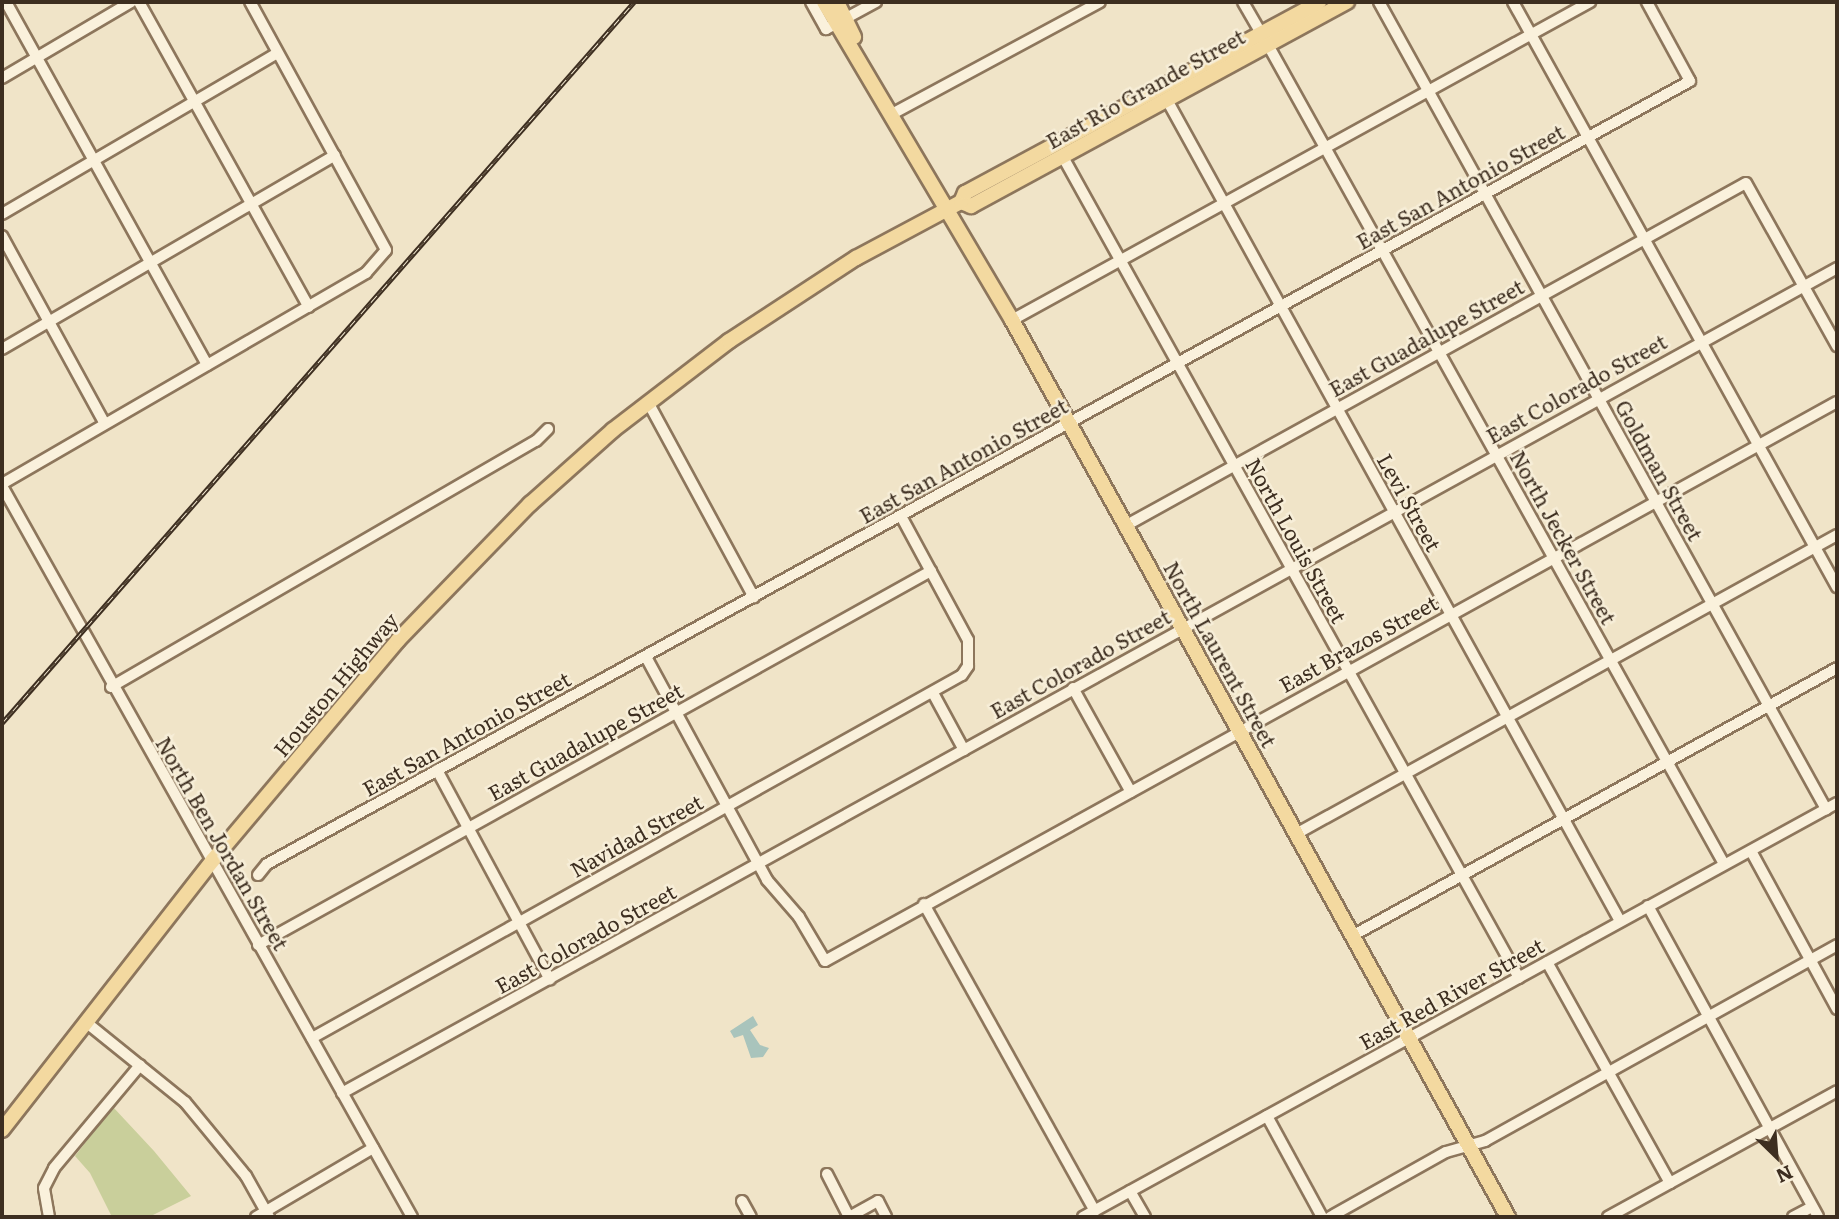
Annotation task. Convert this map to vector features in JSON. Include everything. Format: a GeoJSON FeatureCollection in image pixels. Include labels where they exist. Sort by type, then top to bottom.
{"type":"FeatureCollection","features":[{"type":"Feature","properties":{"kind":"main road","name":"North Laurent Street"},"geometry":{"type":"LineString","coordinates":[[824,2],[844,17]]}},
{"type":"Feature","properties":{"kind":"main road","name":"North Laurent Street"},"geometry":{"type":"LineString","coordinates":[[837,2],[892,114],[1012,320],[1067,424],[1508,1217]]}},
{"type":"Feature","properties":{"kind":"main road","name":"East Rio Grande Street"},"geometry":{"type":"LineString","coordinates":[[961,202],[971,206],[1167,100],[1319,2]]}},
{"type":"Feature","properties":{"kind":"main road","name":"East Rio Grande Street"},"geometry":{"type":"LineString","coordinates":[[757,321],[897,233],[961,202],[965,193],[1265,39],[1345,2]]}},
{"type":"Feature","properties":{"kind":"main road","name":"Houston Highway"},"geometry":{"type":"LineString","coordinates":[[2,1129],[213,860],[441,593],[530,504],[649,404],[757,321]]}},
{"type":"Feature","properties":{"kind":"street"},"geometry":{"type":"LineString","coordinates":[[6,2],[207,365]]}},
{"type":"Feature","properties":{"kind":"street"},"geometry":{"type":"LineString","coordinates":[[2,78],[131,2]]}},
{"type":"Feature","properties":{"kind":"street"},"geometry":{"type":"LineString","coordinates":[[139,2],[309,307]]}},
{"type":"Feature","properties":{"kind":"street"},"geometry":{"type":"LineString","coordinates":[[2,485],[366,273],[386,250],[250,2]]}},
{"type":"Feature","properties":{"kind":"street"},"geometry":{"type":"LineString","coordinates":[[811,2],[844,17],[876,2]]}},
{"type":"Feature","properties":{"kind":"street"},"geometry":{"type":"LineString","coordinates":[[892,114],[1100,2]]}},
{"type":"Feature","properties":{"kind":"street","name":"North Jecker Street"},"geometry":{"type":"LineString","coordinates":[[1243,2],[1724,864]]}},
{"type":"Feature","properties":{"kind":"street","name":"Goldman Street"},"geometry":{"type":"LineString","coordinates":[[1379,2],[1826,809]]}},
{"type":"Feature","properties":{"kind":"street"},"geometry":{"type":"LineString","coordinates":[[1513,2],[1837,587]]}},
{"type":"Feature","properties":{"kind":"street"},"geometry":{"type":"LineString","coordinates":[[1012,320],[1590,2]]}},
{"type":"Feature","properties":{"kind":"street","name":"East San Antonio Street"},"geometry":{"type":"LineString","coordinates":[[258,875],[267,864],[1690,81],[1647,2]]}},
{"type":"Feature","properties":{"kind":"street"},"geometry":{"type":"LineString","coordinates":[[2,214],[277,53]]}},
{"type":"Feature","properties":{"kind":"street","name":"Levi Street"},"geometry":{"type":"LineString","coordinates":[[1167,100],[1620,921]]}},
{"type":"Feature","properties":{"kind":"street"},"geometry":{"type":"LineString","coordinates":[[2,349],[335,156]]}},
{"type":"Feature","properties":{"kind":"street","name":"North Louis Street"},"geometry":{"type":"LineString","coordinates":[[1063,156],[1519,978]]}},
{"type":"Feature","properties":{"kind":"street","name":"East Guadalupe Street"},"geometry":{"type":"LineString","coordinates":[[1125,526],[1746,183],[1804,286]]}},
{"type":"Feature","properties":{"kind":"street"},"geometry":{"type":"LineString","coordinates":[[2,236],[105,424]]}},
{"type":"Feature","properties":{"kind":"street","name":"East Colorado Street"},"geometry":{"type":"LineString","coordinates":[[342,1093],[551,980],[1496,453],[1837,268]]}},
{"type":"Feature","properties":{"kind":"street"},"geometry":{"type":"LineString","coordinates":[[1804,286],[1837,346]]}},
{"type":"Feature","properties":{"kind":"street","name":"East Brazos Street"},"geometry":{"type":"LineString","coordinates":[[759,863],[825,961],[1837,402]]}},
{"type":"Feature","properties":{"kind":"street"},"geometry":{"type":"LineString","coordinates":[[649,404],[754,597]]}},
{"type":"Feature","properties":{"kind":"street"},"geometry":{"type":"LineString","coordinates":[[111,687],[536,441],[548,429]]}},
{"type":"Feature","properties":{"kind":"street","name":"North Ben Jordan Street"},"geometry":{"type":"LineString","coordinates":[[2,485],[111,687],[213,860],[412,1217]]}},
{"type":"Feature","properties":{"kind":"street"},"geometry":{"type":"LineString","coordinates":[[901,516],[931,571]]}},
{"type":"Feature","properties":{"kind":"street"},"geometry":{"type":"LineString","coordinates":[[1296,834],[1837,534]]}},
{"type":"Feature","properties":{"kind":"street","name":"East Guadalupe Street"},"geometry":{"type":"LineString","coordinates":[[258,945],[931,571]]}},
{"type":"Feature","properties":{"kind":"street","name":"Navidad Street"},"geometry":{"type":"LineString","coordinates":[[312,1038],[962,675],[969,657],[968,640],[931,571]]}},
{"type":"Feature","properties":{"kind":"street"},"geometry":{"type":"LineString","coordinates":[[646,657],[759,863]]}},
{"type":"Feature","properties":{"kind":"street"},"geometry":{"type":"LineString","coordinates":[[1352,936],[1837,668]]}},
{"type":"Feature","properties":{"kind":"street"},"geometry":{"type":"LineString","coordinates":[[1073,688],[1131,792]]}},
{"type":"Feature","properties":{"kind":"street"},"geometry":{"type":"LineString","coordinates":[[933,693],[964,750]]}},
{"type":"Feature","properties":{"kind":"street"},"geometry":{"type":"LineString","coordinates":[[437,770],[551,980]]}},
{"type":"Feature","properties":{"kind":"street","name":"East Red River Street"},"geometry":{"type":"LineString","coordinates":[[1083,1217],[1837,803]]}},
{"type":"Feature","properties":{"kind":"street"},"geometry":{"type":"LineString","coordinates":[[1751,851],[1837,1009]]}},
{"type":"Feature","properties":{"kind":"street"},"geometry":{"type":"LineString","coordinates":[[924,904],[1095,1211]]}},
{"type":"Feature","properties":{"kind":"street"},"geometry":{"type":"LineString","coordinates":[[1648,906],[1710,1015],[1815,1212],[1793,1217]]}},
{"type":"Feature","properties":{"kind":"street"},"geometry":{"type":"LineString","coordinates":[[1330,1217],[1446,1152],[1469,1147],[1607,1073],[1837,945]]}},
{"type":"Feature","properties":{"kind":"street"},"geometry":{"type":"LineString","coordinates":[[1547,962],[1670,1183]]}},
{"type":"Feature","properties":{"kind":"street"},"geometry":{"type":"LineString","coordinates":[[87,1023],[185,1102],[215,1134],[264,1215],[373,1148]]}},
{"type":"Feature","properties":{"kind":"street"},"geometry":{"type":"LineString","coordinates":[[49,1217],[44,1188],[54,1167],[140,1065]]}},
{"type":"Feature","properties":{"kind":"street"},"geometry":{"type":"LineString","coordinates":[[1608,1217],[1837,1091]]}},
{"type":"Feature","properties":{"kind":"street"},"geometry":{"type":"LineString","coordinates":[[1267,1116],[1322,1217]]}},
{"type":"Feature","properties":{"kind":"street"},"geometry":{"type":"LineString","coordinates":[[827,1174],[849,1217],[877,1201],[886,1217]]}},
{"type":"Feature","properties":{"kind":"street"},"geometry":{"type":"LineString","coordinates":[[1130,1191],[1144,1217]]}},
{"type":"Feature","properties":{"kind":"street"},"geometry":{"type":"LineString","coordinates":[[742,1201],[751,1217]]}},
{"type":"Feature","properties":{"kind":"green space"},"geometry":{"type":"Polygon","coordinates":[[[113,1107],[191,1196],[149,1217],[112,1217],[90,1173],[75,1156],[113,1107]]]}},
{"type":"Feature","properties":{"kind":"water"},"geometry":{"type":"Polygon","coordinates":[[[753,1016],[758,1025],[750,1030],[760,1045],[769,1048],[763,1057],[751,1058],[743,1035],[734,1038],[730,1031],[753,1016]]]}},
{"type":"Feature","properties":{"kind":"railway"},"geometry":{"type":"LineString","coordinates":[[2,723],[634,2]]}}]}
